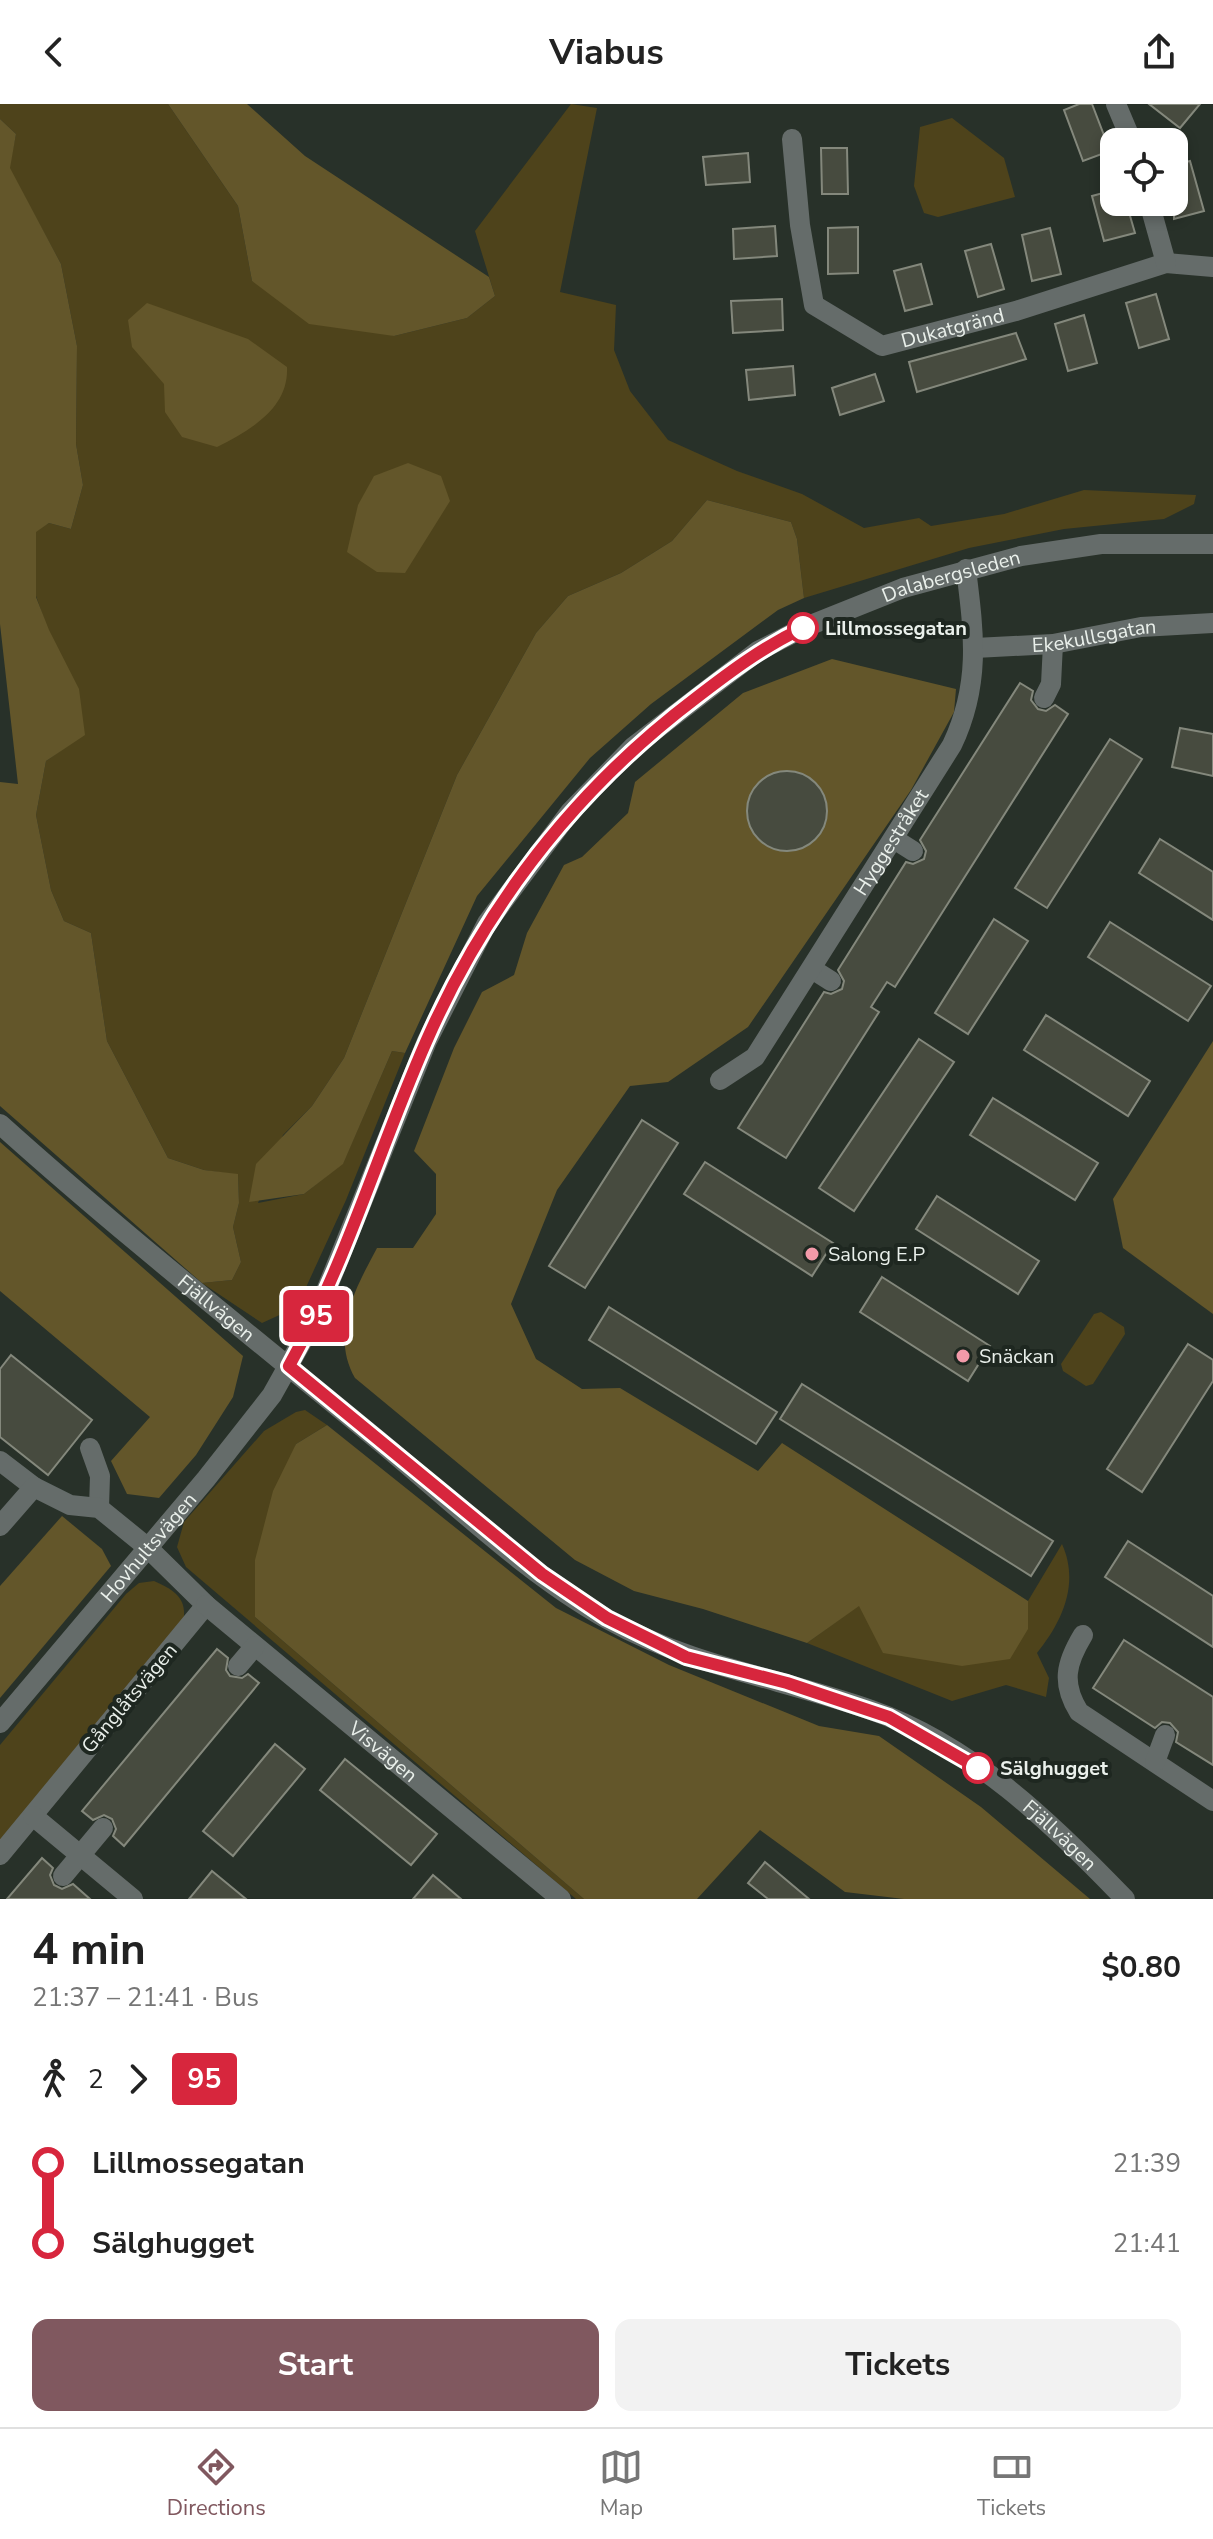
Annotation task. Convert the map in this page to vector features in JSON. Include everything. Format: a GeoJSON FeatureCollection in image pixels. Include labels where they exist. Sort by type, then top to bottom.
{"type":"FeatureCollection","features":[{"type":"Feature","properties":{"kind":"street"},"geometry":{"type":"LineString","coordinates":[[1116,104],[1126,128]]}},
{"type":"Feature","properties":{"kind":"street","name":"Dukatgränd"},"geometry":{"type":"LineString","coordinates":[[792,139],[800,225],[814,305],[882,346],[1016,311],[1166,263],[1213,267]]}},
{"type":"Feature","properties":{"kind":"street"},"geometry":{"type":"LineString","coordinates":[[1153,216],[1166,263]]}},
{"type":"Feature","properties":{"kind":"street","name":"Dalabergsleden"},"geometry":{"type":"LineString","coordinates":[[289,1366],[315,1318],[427,1041],[487,923],[570,812],[633,747],[758,651],[864,602],[966,569],[1101,544],[1213,544]]}},
{"type":"Feature","properties":{"kind":"street","name":"Hyggestråket"},"geometry":{"type":"LineString","coordinates":[[720,1080],[755,1057],[894,839],[964,720],[975,648],[966,569]]}},
{"type":"Feature","properties":{"kind":"street","name":"Ekekullsgatan"},"geometry":{"type":"LineString","coordinates":[[975,648],[1053,644],[1141,627],[1213,623]]}},
{"type":"Feature","properties":{"kind":"street"},"geometry":{"type":"LineString","coordinates":[[1044,698],[1051,684],[1053,644]]}},
{"type":"Feature","properties":{"kind":"street"},"geometry":{"type":"LineString","coordinates":[[894,839],[913,851]]}},
{"type":"Feature","properties":{"kind":"street"},"geometry":{"type":"LineString","coordinates":[[812,969],[831,981]]}},
{"type":"Feature","properties":{"kind":"street","name":"Fjällvägen"},"geometry":{"type":"LineString","coordinates":[[0,1124],[111,1221],[542,1574],[607,1618],[686,1657],[787,1683],[906,1724],[978,1768],[1040,1814],[1125,1899]]}},
{"type":"Feature","properties":{"kind":"street","name":"Hovhultsvägen"},"geometry":{"type":"LineString","coordinates":[[0,1723],[206,1479],[272,1395],[289,1366]]}},
{"type":"Feature","properties":{"kind":"street"},"geometry":{"type":"LineString","coordinates":[[90,1448],[100,1476],[99,1508]]}},
{"type":"Feature","properties":{"kind":"street"},"geometry":{"type":"LineString","coordinates":[[0,1461],[34,1487],[70,1505],[99,1508],[147,1547],[206,1605]]}},
{"type":"Feature","properties":{"kind":"street"},"geometry":{"type":"LineString","coordinates":[[0,1526],[34,1487]]}},
{"type":"Feature","properties":{"kind":"street","name":"Visvägen"},"geometry":{"type":"LineString","coordinates":[[206,1605],[561,1899]]}},
{"type":"Feature","properties":{"kind":"street","name":"Gånglåtsvägen"},"geometry":{"type":"LineString","coordinates":[[0,1855],[206,1605]]}},
{"type":"Feature","properties":{"kind":"street"},"geometry":{"type":"LineString","coordinates":[[1083,1635],[1071,1655],[1066,1675],[1069,1696],[1079,1712],[1213,1801]]}},
{"type":"Feature","properties":{"kind":"street"},"geometry":{"type":"LineString","coordinates":[[238,1666],[255,1646]]}},
{"type":"Feature","properties":{"kind":"street"},"geometry":{"type":"LineString","coordinates":[[1155,1762],[1165,1735]]}},
{"type":"Feature","properties":{"kind":"street"},"geometry":{"type":"LineString","coordinates":[[33,1816],[133,1899]]}},
{"type":"Feature","properties":{"kind":"street"},"geometry":{"type":"LineString","coordinates":[[63,1876],[103,1828]]}},
{"type":"Feature","properties":{"kind":"shaded area"},"geometry":{"type":"Polygon","coordinates":[[[0,104],[168,104],[238,206],[252,281],[394,336],[467,318],[495,296],[475,231],[571,104],[597,108],[560,292],[616,305],[614,350],[630,391],[668,440],[737,471],[802,494],[864,528],[919,518],[931,526],[1004,514],[1084,490],[1196,495],[1194,504],[1164,519],[1064,529],[969,548],[804,598],[797,539],[791,522],[707,500],[672,541],[621,573],[568,596],[536,633],[457,775],[344,1058],[312,1106],[283,1135],[258,1203],[304,1194],[343,1163],[392,1051],[405,1053],[346,1200],[297,1307],[262,1323],[202,1283],[232,1280],[241,1262],[233,1227],[239,1203],[238,1175],[204,1170],[168,1158],[107,1041],[91,933],[64,921],[51,890],[36,815],[46,761],[84,734],[36,596],[36,531],[49,523],[71,529],[83,485],[76,444],[77,346],[61,264],[9,168],[16,134],[0,119],[0,104]]]}},
{"type":"Feature","properties":{"kind":"shaded area"},"geometry":{"type":"Polygon","coordinates":[[[168,104],[247,104],[305,156],[489,277],[495,296],[467,318],[394,336],[309,324],[252,281],[238,206],[168,104]]]}},
{"type":"Feature","properties":{"kind":"shaded area"},"geometry":{"type":"Polygon","coordinates":[[[952,118],[1004,158],[1015,197],[938,217],[924,213],[914,186],[920,127],[952,118]]]}},
{"type":"Feature","properties":{"kind":"shaded area"},"geometry":{"type":"Polygon","coordinates":[[[0,119],[16,134],[10,168],[61,264],[77,346],[76,444],[83,485],[71,529],[49,523],[36,532],[36,597],[79,689],[85,735],[46,761],[36,815],[51,890],[64,921],[91,933],[107,1041],[168,1158],[204,1170],[238,1174],[239,1203],[233,1227],[241,1262],[232,1280],[202,1283],[0,1106],[0,782],[18,784],[0,624],[0,119]]]}},
{"type":"Feature","properties":{"kind":"shaded area"},"geometry":{"type":"Polygon","coordinates":[[[147,303],[248,339],[287,367],[282,395],[274,406],[254,425],[217,447],[182,437],[165,412],[164,384],[132,347],[128,320],[147,303]]]}},
{"type":"Feature","properties":{"kind":"shaded area"},"geometry":{"type":"Polygon","coordinates":[[[408,463],[441,476],[450,501],[405,573],[377,572],[347,552],[358,505],[374,476],[408,463]]]}},
{"type":"Feature","properties":{"kind":"shaded area"},"geometry":{"type":"Polygon","coordinates":[[[707,500],[791,522],[797,539],[804,598],[778,610],[651,704],[590,758],[477,896],[405,1053],[392,1051],[343,1164],[304,1194],[249,1202],[256,1164],[312,1106],[344,1058],[457,775],[536,633],[568,596],[621,573],[672,541],[707,500]]]}},
{"type":"Feature","properties":{"kind":"shaded area"},"geometry":{"type":"Polygon","coordinates":[[[832,659],[956,689],[954,712],[911,790],[748,1027],[668,1082],[630,1086],[557,1190],[511,1304],[536,1359],[582,1389],[620,1388],[758,1471],[782,1443],[1028,1601],[1028,1629],[1010,1659],[962,1666],[883,1653],[859,1606],[807,1643],[703,1609],[634,1591],[575,1560],[355,1378],[345,1345],[348,1312],[377,1248],[413,1248],[436,1214],[436,1174],[414,1151],[454,1048],[482,992],[514,975],[527,933],[564,865],[582,857],[628,813],[635,782],[743,693],[832,659]]]}},
{"type":"Feature","properties":{"kind":"shaded area"},"geometry":{"type":"Polygon","coordinates":[[[1213,1041],[1213,1314],[1123,1248],[1113,1199],[1213,1041]]]}},
{"type":"Feature","properties":{"kind":"shaded area"},"geometry":{"type":"Polygon","coordinates":[[[0,1142],[243,1356],[233,1397],[196,1455],[159,1498],[127,1494],[111,1461],[150,1417],[0,1291],[0,1142]]]}},
{"type":"Feature","properties":{"kind":"shaded area"},"geometry":{"type":"Polygon","coordinates":[[[1101,1312],[1124,1327],[1125,1334],[1093,1384],[1086,1386],[1063,1371],[1061,1364],[1094,1314],[1101,1312]]]}},
{"type":"Feature","properties":{"kind":"shaded area"},"geometry":{"type":"Polygon","coordinates":[[[305,1410],[327,1425],[296,1444],[256,1594],[255,1617],[584,1899],[576,1899],[186,1567],[177,1547],[184,1522],[264,1431],[305,1410]]]}},
{"type":"Feature","properties":{"kind":"shaded area"},"geometry":{"type":"Polygon","coordinates":[[[327,1425],[556,1608],[669,1665],[819,1726],[879,1736],[981,1807],[1090,1899],[904,1899],[845,1892],[760,1830],[697,1899],[584,1899],[255,1617],[255,1560],[273,1491],[296,1444],[327,1425]]]}},
{"type":"Feature","properties":{"kind":"shaded area"},"geometry":{"type":"Polygon","coordinates":[[[62,1516],[102,1549],[111,1566],[0,1698],[0,1586],[62,1516]]]}},
{"type":"Feature","properties":{"kind":"shaded area"},"geometry":{"type":"Polygon","coordinates":[[[1062,1544],[1069,1574],[1066,1602],[1054,1629],[1037,1653],[1049,1678],[1046,1697],[1006,1685],[952,1701],[807,1643],[859,1605],[1028,1629],[1028,1601],[1062,1544]]]}},
{"type":"Feature","properties":{"kind":"shaded area"},"geometry":{"type":"Polygon","coordinates":[[[154,1581],[178,1596],[184,1608],[183,1623],[0,1840],[0,1745],[126,1594],[139,1583],[154,1581]]]}},
{"type":"Feature","properties":{"kind":"building"},"geometry":{"type":"Polygon","coordinates":[[[1079,104],[1092,104],[1101,128],[1100,155],[1083,161],[1064,110],[1079,104]]]}},
{"type":"Feature","properties":{"kind":"building"},"geometry":{"type":"Polygon","coordinates":[[[1149,104],[1200,104],[1180,128],[1149,104]]]}},
{"type":"Feature","properties":{"kind":"building"},"geometry":{"type":"Polygon","coordinates":[[[821,148],[847,148],[848,194],[822,194],[821,148]]]}},
{"type":"Feature","properties":{"kind":"building"},"geometry":{"type":"Polygon","coordinates":[[[748,153],[750,182],[706,185],[703,157],[748,153]]]}},
{"type":"Feature","properties":{"kind":"building"},"geometry":{"type":"Polygon","coordinates":[[[1188,162],[1204,211],[1188,215],[1188,162]]]}},
{"type":"Feature","properties":{"kind":"building"},"geometry":{"type":"Polygon","coordinates":[[[1100,194],[1100,216],[1130,216],[1135,233],[1104,241],[1092,196],[1100,194]]]}},
{"type":"Feature","properties":{"kind":"building"},"geometry":{"type":"Polygon","coordinates":[[[775,226],[777,256],[734,259],[733,229],[775,226]]]}},
{"type":"Feature","properties":{"kind":"building"},"geometry":{"type":"Polygon","coordinates":[[[858,227],[858,273],[828,274],[828,228],[858,227]]]}},
{"type":"Feature","properties":{"kind":"building"},"geometry":{"type":"Polygon","coordinates":[[[1050,228],[1061,274],[1032,281],[1022,235],[1050,228]]]}},
{"type":"Feature","properties":{"kind":"building"},"geometry":{"type":"Polygon","coordinates":[[[991,244],[1004,289],[978,297],[965,251],[991,244]]]}},
{"type":"Feature","properties":{"kind":"building"},"geometry":{"type":"Polygon","coordinates":[[[921,264],[932,304],[905,311],[894,271],[921,264]]]}},
{"type":"Feature","properties":{"kind":"building"},"geometry":{"type":"Polygon","coordinates":[[[1156,294],[1169,339],[1139,348],[1126,303],[1156,294]]]}},
{"type":"Feature","properties":{"kind":"building"},"geometry":{"type":"Polygon","coordinates":[[[782,299],[783,330],[733,333],[731,301],[782,299]]]}},
{"type":"Feature","properties":{"kind":"building"},"geometry":{"type":"Polygon","coordinates":[[[1084,315],[1097,363],[1068,371],[1055,324],[1084,315]]]}},
{"type":"Feature","properties":{"kind":"building"},"geometry":{"type":"Polygon","coordinates":[[[1016,333],[1026,359],[917,392],[909,362],[1016,333]]]}},
{"type":"Feature","properties":{"kind":"building"},"geometry":{"type":"Polygon","coordinates":[[[793,366],[795,395],[749,400],[746,370],[793,366]]]}},
{"type":"Feature","properties":{"kind":"building"},"geometry":{"type":"Polygon","coordinates":[[[875,374],[884,401],[840,415],[832,388],[875,374]]]}},
{"type":"Feature","properties":{"kind":"building"},"geometry":{"type":"Polygon","coordinates":[[[1020,683],[1033,691],[1031,700],[1038,709],[1046,711],[1055,705],[1068,714],[895,987],[887,982],[871,1007],[879,1012],[786,1158],[738,1128],[824,992],[831,994],[842,989],[844,981],[838,970],[906,862],[913,864],[924,859],[926,851],[920,840],[1020,683]]]}},
{"type":"Feature","properties":{"kind":"building"},"geometry":{"type":"Polygon","coordinates":[[[1180,728],[1213,734],[1213,776],[1172,767],[1180,728]]]}},
{"type":"Feature","properties":{"kind":"building"},"geometry":{"type":"Polygon","coordinates":[[[1110,739],[1142,759],[1047,908],[1015,888],[1110,739]]]}},
{"type":"Feature","properties":{"kind":"building"},"geometry":{"type":"Polygon","coordinates":[[[787,771],[802,774],[815,783],[824,796],[827,811],[824,826],[815,839],[802,848],[787,851],[772,848],[759,839],[750,826],[747,811],[750,796],[759,783],[772,774],[787,771]]]}},
{"type":"Feature","properties":{"kind":"building"},"geometry":{"type":"Polygon","coordinates":[[[1160,839],[1213,872],[1213,920],[1139,873],[1160,839]]]}},
{"type":"Feature","properties":{"kind":"building"},"geometry":{"type":"Polygon","coordinates":[[[994,919],[1028,941],[968,1034],[935,1013],[994,919]]]}},
{"type":"Feature","properties":{"kind":"building"},"geometry":{"type":"Polygon","coordinates":[[[1110,922],[1211,986],[1188,1021],[1088,957],[1110,922]]]}},
{"type":"Feature","properties":{"kind":"building"},"geometry":{"type":"Polygon","coordinates":[[[1046,1015],[1150,1081],[1128,1116],[1024,1050],[1046,1015]]]}},
{"type":"Feature","properties":{"kind":"building"},"geometry":{"type":"Polygon","coordinates":[[[919,1039],[954,1062],[854,1211],[819,1188],[919,1039]]]}},
{"type":"Feature","properties":{"kind":"building"},"geometry":{"type":"Polygon","coordinates":[[[993,1098],[1098,1163],[1075,1200],[970,1135],[993,1098]]]}},
{"type":"Feature","properties":{"kind":"building"},"geometry":{"type":"Polygon","coordinates":[[[642,1120],[678,1143],[585,1288],[549,1266],[642,1120]]]}},
{"type":"Feature","properties":{"kind":"building"},"geometry":{"type":"Polygon","coordinates":[[[705,1162],[833,1243],[812,1276],[684,1194],[705,1162]]]}},
{"type":"Feature","properties":{"kind":"building"},"geometry":{"type":"Polygon","coordinates":[[[937,1196],[1039,1261],[1018,1294],[916,1229],[937,1196]]]}},
{"type":"Feature","properties":{"kind":"building"},"geometry":{"type":"Polygon","coordinates":[[[882,1277],[990,1346],[968,1381],[860,1312],[882,1277]]]}},
{"type":"Feature","properties":{"kind":"building"},"geometry":{"type":"Polygon","coordinates":[[[609,1307],[777,1412],[756,1444],[589,1340],[609,1307]]]}},
{"type":"Feature","properties":{"kind":"building"},"geometry":{"type":"Polygon","coordinates":[[[1188,1344],[1213,1360],[1213,1381],[1142,1492],[1107,1469],[1188,1344]]]}},
{"type":"Feature","properties":{"kind":"building"},"geometry":{"type":"Polygon","coordinates":[[[11,1355],[92,1420],[48,1475],[0,1437],[0,1369],[11,1355]]]}},
{"type":"Feature","properties":{"kind":"building"},"geometry":{"type":"Polygon","coordinates":[[[802,1384],[1053,1541],[1031,1576],[780,1419],[802,1384]]]}},
{"type":"Feature","properties":{"kind":"building"},"geometry":{"type":"Polygon","coordinates":[[[1128,1541],[1213,1596],[1213,1647],[1105,1577],[1128,1541]]]}},
{"type":"Feature","properties":{"kind":"building"},"geometry":{"type":"Polygon","coordinates":[[[1124,1640],[1213,1697],[1213,1765],[1176,1742],[1178,1732],[1170,1723],[1162,1722],[1155,1728],[1093,1688],[1124,1640]]]}},
{"type":"Feature","properties":{"kind":"building"},"geometry":{"type":"Polygon","coordinates":[[[217,1649],[228,1658],[226,1670],[230,1676],[242,1678],[248,1674],[259,1683],[124,1846],[113,1836],[116,1829],[112,1819],[104,1815],[93,1820],[82,1811],[217,1649]]]}},
{"type":"Feature","properties":{"kind":"building"},"geometry":{"type":"Polygon","coordinates":[[[275,1744],[305,1769],[233,1856],[203,1831],[275,1744]]]}},
{"type":"Feature","properties":{"kind":"building"},"geometry":{"type":"Polygon","coordinates":[[[345,1759],[437,1834],[411,1865],[320,1790],[345,1759]]]}},
{"type":"Feature","properties":{"kind":"building"},"geometry":{"type":"Polygon","coordinates":[[[42,1858],[53,1868],[50,1875],[54,1885],[62,1889],[73,1884],[90,1899],[7,1899],[42,1858]]]}},
{"type":"Feature","properties":{"kind":"building"},"geometry":{"type":"Polygon","coordinates":[[[765,1862],[809,1899],[768,1899],[748,1883],[765,1862]]]}},
{"type":"Feature","properties":{"kind":"building"},"geometry":{"type":"Polygon","coordinates":[[[212,1871],[246,1899],[189,1899],[212,1871]]]}},
{"type":"Feature","properties":{"kind":"building"},"geometry":{"type":"Polygon","coordinates":[[[433,1875],[461,1899],[413,1899],[433,1875]]]}},
{"type":"Feature","properties":{"kind":"bus line","name":"95"},"geometry":{"type":"LineString","coordinates":[[803,628],[758,651],[633,747],[570,812],[487,923],[427,1041],[324,1297],[289,1366],[542,1574],[607,1618],[686,1657],[787,1683],[872,1710],[922,1732],[978,1768]]}},
{"type":"Feature","properties":{"kind":"place","name":"Lillmossegatan"},"geometry":{"type":"Point","coordinates":[803,628]}},
{"type":"Feature","properties":{"kind":"place","name":"Salong E.P"},"geometry":{"type":"Point","coordinates":[812,1254]}},
{"type":"Feature","properties":{"kind":"place","name":"Snäckan"},"geometry":{"type":"Point","coordinates":[963,1356]}},
{"type":"Feature","properties":{"kind":"place","name":"Sälghugget"},"geometry":{"type":"Point","coordinates":[978,1768]}}]}
